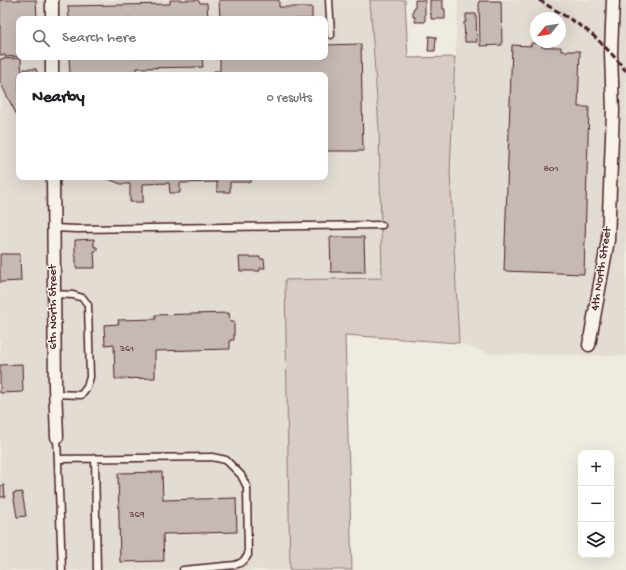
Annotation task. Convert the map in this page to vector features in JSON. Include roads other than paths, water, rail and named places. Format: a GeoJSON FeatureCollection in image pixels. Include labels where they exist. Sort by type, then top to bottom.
{"type":"FeatureCollection","features":[{"type":"Feature","properties":{"kind":"street"},"geometry":{"type":"LineString","coordinates":[[52,0],[52,16]]}},
{"type":"Feature","properties":{"kind":"street","name":"4th North Street"},"geometry":{"type":"LineString","coordinates":[[589,345],[608,240],[613,111],[611,53],[613,0]]}},
{"type":"Feature","properties":{"kind":"street"},"geometry":{"type":"LineString","coordinates":[[52,60],[52,72]]}},
{"type":"Feature","properties":{"kind":"street","name":"6th North Street"},"geometry":{"type":"LineString","coordinates":[[53,180],[55,394],[57,437]]}},
{"type":"Feature","properties":{"kind":"lane"},"geometry":{"type":"LineString","coordinates":[[330,0],[330,35]]}},
{"type":"Feature","properties":{"kind":"lane"},"geometry":{"type":"LineString","coordinates":[[53,228],[77,229],[382,224]]}},
{"type":"Feature","properties":{"kind":"lane"},"geometry":{"type":"LineString","coordinates":[[54,294],[74,295],[83,298],[88,306],[90,377],[87,387],[81,395],[55,394]]}},
{"type":"Feature","properties":{"kind":"lane"},"geometry":{"type":"LineString","coordinates":[[57,437],[62,570]]}},
{"type":"Feature","properties":{"kind":"lane"},"geometry":{"type":"LineString","coordinates":[[58,459],[212,457],[226,460],[241,475],[247,487],[248,555],[243,562],[235,565],[183,570]]}},
{"type":"Feature","properties":{"kind":"lane"},"geometry":{"type":"LineString","coordinates":[[95,458],[97,570]]}},
{"type":"Feature","properties":{"kind":"railway"},"geometry":{"type":"LineString","coordinates":[[539,0],[589,32],[609,51],[626,71]]}}]}
